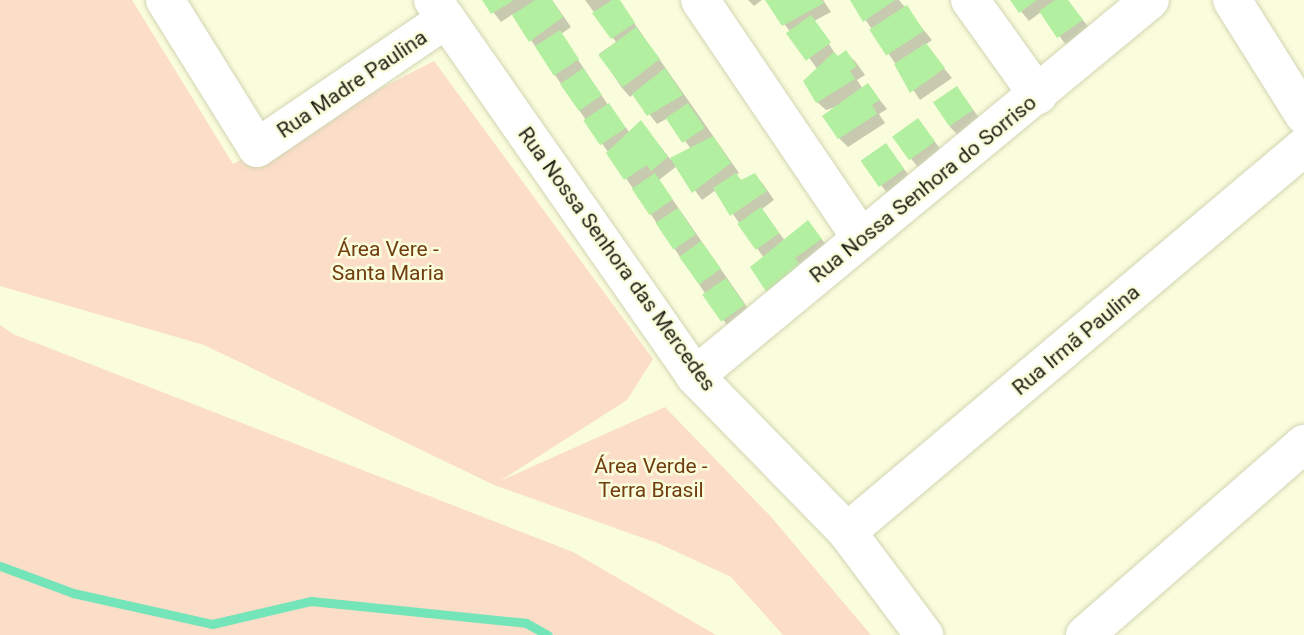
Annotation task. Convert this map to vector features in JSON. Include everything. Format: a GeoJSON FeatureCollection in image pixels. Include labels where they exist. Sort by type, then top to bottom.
{"type":"FeatureCollection","features":[{"type":"Feature","properties":{"kind":"street","name":"Rua Madre Paulina"},"geometry":{"type":"LineString","coordinates":[[165,0],[257,148],[440,10]]}},
{"type":"Feature","properties":{"kind":"street"},"geometry":{"type":"LineString","coordinates":[[700,0],[860,236]]}},
{"type":"Feature","properties":{"kind":"street"},"geometry":{"type":"LineString","coordinates":[[970,0],[1038,95]]}},
{"type":"Feature","properties":{"kind":"street","name":"Rua Nossa Senhora do Sorriso"},"geometry":{"type":"LineString","coordinates":[[695,376],[773,315],[860,236],[1038,95],[1150,0]]}},
{"type":"Feature","properties":{"kind":"street"},"geometry":{"type":"LineString","coordinates":[[1232,0],[1304,115]]}},
{"type":"Feature","properties":{"kind":"street","name":"Rua Nossa Senhora das Mercedes"},"geometry":{"type":"LineString","coordinates":[[440,10],[695,376],[847,531],[924,635]]}},
{"type":"Feature","properties":{"kind":"street","name":"Rua Irmã Paulina"},"geometry":{"type":"LineString","coordinates":[[847,531],[1304,148]]}},
{"type":"Feature","properties":{"kind":"street"},"geometry":{"type":"LineString","coordinates":[[1085,635],[1304,444]]}},
{"type":"Feature","properties":{"kind":"green space","name":"Área Vere - Santa Maria"},"geometry":{"type":"Polygon","coordinates":[[[0,0],[132,0],[233,164],[434,61],[653,359],[627,400],[500,481],[665,407],[772,518],[871,635],[783,635],[731,577],[660,544],[494,485],[204,345],[0,286],[0,0]]]}},
{"type":"Feature","properties":{"kind":"green space"},"geometry":{"type":"Polygon","coordinates":[[[0,325],[13,334],[573,552],[716,635],[0,635],[0,325]]]}},
{"type":"Feature","properties":{"kind":"building"},"geometry":{"type":"Polygon","coordinates":[[[482,0],[514,0],[491,14],[482,0]]]}},
{"type":"Feature","properties":{"kind":"building"},"geometry":{"type":"Polygon","coordinates":[[[535,0],[552,0],[563,17],[529,42],[512,15],[535,0]]]}},
{"type":"Feature","properties":{"kind":"building"},"geometry":{"type":"Polygon","coordinates":[[[612,0],[620,0],[635,23],[611,39],[592,13],[612,0]]]}},
{"type":"Feature","properties":{"kind":"building"},"geometry":{"type":"Polygon","coordinates":[[[765,0],[821,0],[824,3],[782,26],[765,0]]]}},
{"type":"Feature","properties":{"kind":"building"},"geometry":{"type":"Polygon","coordinates":[[[850,0],[895,0],[863,22],[850,0]]]}},
{"type":"Feature","properties":{"kind":"building"},"geometry":{"type":"Polygon","coordinates":[[[1010,0],[1037,0],[1019,13],[1010,0]]]}},
{"type":"Feature","properties":{"kind":"building"},"geometry":{"type":"Polygon","coordinates":[[[1055,0],[1068,0],[1083,20],[1057,38],[1039,11],[1055,0]]]}},
{"type":"Feature","properties":{"kind":"building"},"geometry":{"type":"Polygon","coordinates":[[[907,5],[924,31],[886,56],[869,30],[907,5]]]}},
{"type":"Feature","properties":{"kind":"building"},"geometry":{"type":"Polygon","coordinates":[[[811,15],[831,43],[806,61],[786,33],[811,15]]]}},
{"type":"Feature","properties":{"kind":"building"},"geometry":{"type":"Polygon","coordinates":[[[636,27],[660,59],[623,87],[598,55],[636,27]]]}},
{"type":"Feature","properties":{"kind":"building"},"geometry":{"type":"Polygon","coordinates":[[[560,30],[579,59],[554,76],[535,46],[560,30]]]}},
{"type":"Feature","properties":{"kind":"building"},"geometry":{"type":"Polygon","coordinates":[[[926,43],[945,68],[910,93],[894,64],[926,43]]]}},
{"type":"Feature","properties":{"kind":"building"},"geometry":{"type":"Polygon","coordinates":[[[846,50],[857,66],[850,71],[855,79],[816,103],[803,81],[834,52],[838,56],[846,50]]]}},
{"type":"Feature","properties":{"kind":"building"},"geometry":{"type":"Polygon","coordinates":[[[583,68],[602,95],[579,111],[560,84],[583,68]]]}},
{"type":"Feature","properties":{"kind":"building"},"geometry":{"type":"Polygon","coordinates":[[[665,68],[683,95],[647,116],[632,94],[665,68]]]}},
{"type":"Feature","properties":{"kind":"building"},"geometry":{"type":"Polygon","coordinates":[[[868,83],[880,100],[872,105],[877,114],[838,139],[822,116],[868,83]]]}},
{"type":"Feature","properties":{"kind":"building"},"geometry":{"type":"Polygon","coordinates":[[[957,86],[973,110],[949,126],[933,102],[957,86]]]}},
{"type":"Feature","properties":{"kind":"building"},"geometry":{"type":"Polygon","coordinates":[[[609,103],[626,128],[600,145],[583,120],[609,103]]]}},
{"type":"Feature","properties":{"kind":"building"},"geometry":{"type":"Polygon","coordinates":[[[688,103],[705,128],[682,143],[666,118],[688,103]]]}},
{"type":"Feature","properties":{"kind":"building"},"geometry":{"type":"Polygon","coordinates":[[[918,118],[935,141],[909,160],[892,137],[918,118]]]}},
{"type":"Feature","properties":{"kind":"building"},"geometry":{"type":"Polygon","coordinates":[[[641,120],[668,157],[651,171],[647,165],[624,180],[606,153],[641,120]]]}},
{"type":"Feature","properties":{"kind":"building"},"geometry":{"type":"Polygon","coordinates":[[[713,136],[731,163],[692,193],[670,158],[713,136]]]}},
{"type":"Feature","properties":{"kind":"building"},"geometry":{"type":"Polygon","coordinates":[[[886,143],[904,169],[879,187],[861,161],[886,143]]]}},
{"type":"Feature","properties":{"kind":"building"},"geometry":{"type":"Polygon","coordinates":[[[655,173],[673,200],[650,215],[632,189],[655,173]]]}},
{"type":"Feature","properties":{"kind":"building"},"geometry":{"type":"Polygon","coordinates":[[[736,173],[741,180],[755,173],[767,191],[730,216],[713,188],[736,173]]]}},
{"type":"Feature","properties":{"kind":"building"},"geometry":{"type":"Polygon","coordinates":[[[761,207],[779,233],[756,250],[737,224],[761,207]]]}},
{"type":"Feature","properties":{"kind":"building"},"geometry":{"type":"Polygon","coordinates":[[[678,208],[696,235],[674,250],[656,223],[678,208]]]}},
{"type":"Feature","properties":{"kind":"building"},"geometry":{"type":"Polygon","coordinates":[[[808,220],[822,239],[795,258],[804,270],[767,293],[750,267],[808,220]]]}},
{"type":"Feature","properties":{"kind":"building"},"geometry":{"type":"Polygon","coordinates":[[[701,241],[721,269],[699,284],[679,257],[701,241]]]}},
{"type":"Feature","properties":{"kind":"building"},"geometry":{"type":"Polygon","coordinates":[[[726,278],[745,305],[721,322],[702,295],[726,278]]]}},
{"type":"Feature","properties":{"kind":"waterway"},"geometry":{"type":"LineString","coordinates":[[0,566],[73,593],[212,624],[311,601],[526,623],[548,635]]}},
{"type":"Feature","properties":{"kind":"park label","name":"Área Verde - Terra Brasil"},"geometry":{"type":"Point","coordinates":[651,478]}}]}
